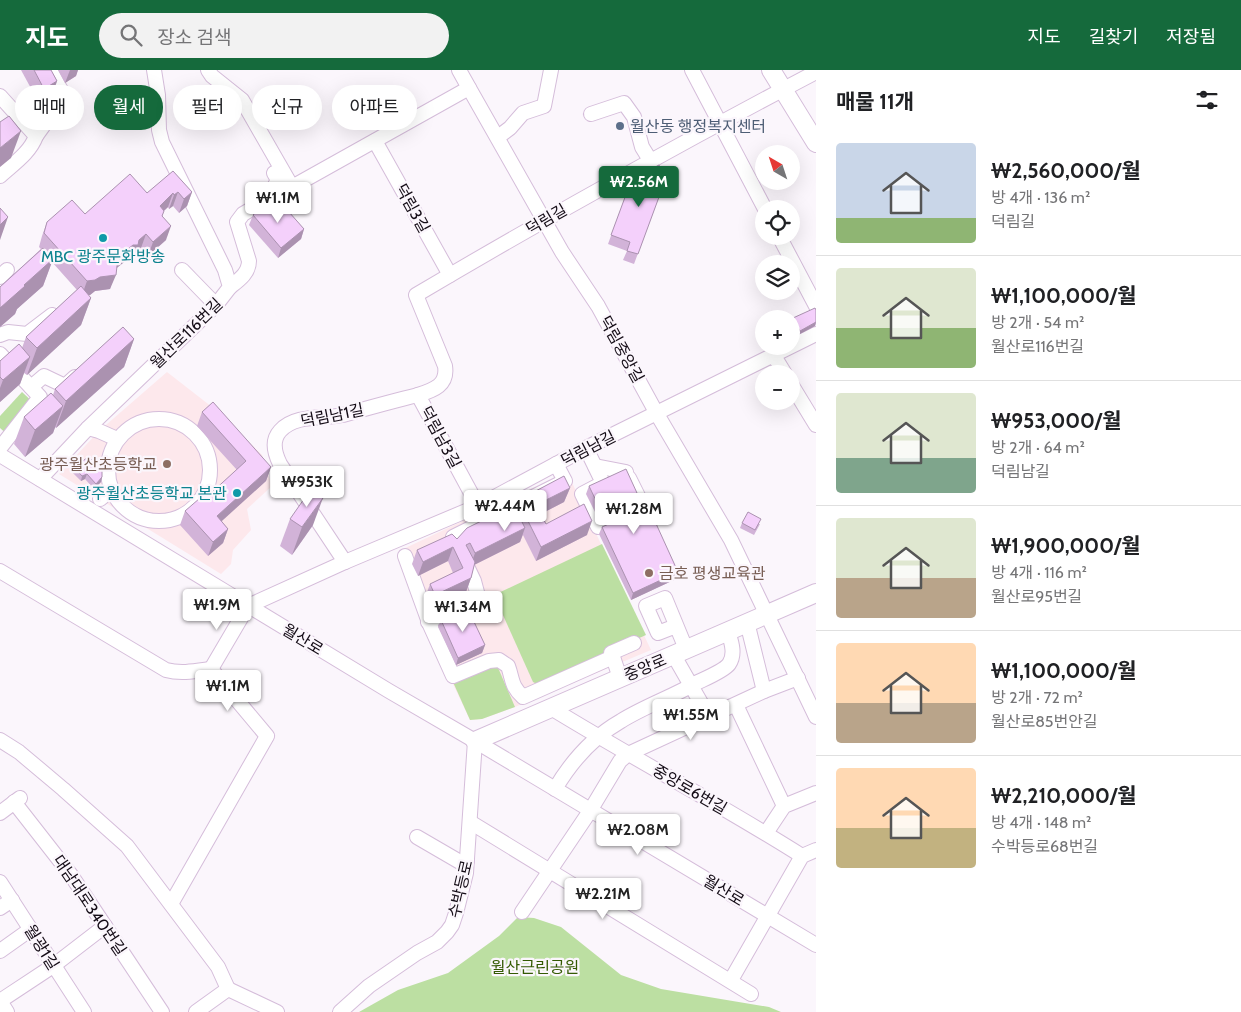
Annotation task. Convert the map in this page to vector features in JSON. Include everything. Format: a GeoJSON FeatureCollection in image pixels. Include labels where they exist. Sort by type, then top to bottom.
{"type":"FeatureCollection","features":[{"type":"Feature","properties":{"kind":"main road"},"geometry":{"type":"LineString","coordinates":[[771,70],[816,142]]}},
{"type":"Feature","properties":{"kind":"main road","name":"중앙로"},"geometry":{"type":"LineString","coordinates":[[475,741],[816,593]]}},
{"type":"Feature","properties":{"kind":"street"},"geometry":{"type":"LineString","coordinates":[[0,176],[33,145],[36,136],[56,108],[61,90],[50,70]]}},
{"type":"Feature","properties":{"kind":"street","name":"월산로116번길"},"geometry":{"type":"LineString","coordinates":[[40,479],[93,430],[216,305],[230,288],[225,270],[160,136],[158,95],[154,70]]}},
{"type":"Feature","properties":{"kind":"street"},"geometry":{"type":"LineString","coordinates":[[208,70],[212,76],[242,100],[292,187]]}},
{"type":"Feature","properties":{"kind":"street","name":"덕림중앙길"},"geometry":{"type":"LineString","coordinates":[[459,70],[562,252],[598,306],[657,414],[731,540],[816,717]]}},
{"type":"Feature","properties":{"kind":"street"},"geometry":{"type":"LineString","coordinates":[[498,138],[523,113],[544,106],[551,70]]}},
{"type":"Feature","properties":{"kind":"street"},"geometry":{"type":"LineString","coordinates":[[692,70],[760,200]]}},
{"type":"Feature","properties":{"kind":"street","name":"덕림길"},"geometry":{"type":"LineString","coordinates":[[416,295],[650,160],[816,72]]}},
{"type":"Feature","properties":{"kind":"street"},"geometry":{"type":"LineString","coordinates":[[230,288],[249,267],[249,261],[237,222],[243,214],[469,88]]}},
{"type":"Feature","properties":{"kind":"street"},"geometry":{"type":"LineString","coordinates":[[0,96],[36,136]]}},
{"type":"Feature","properties":{"kind":"street"},"geometry":{"type":"LineString","coordinates":[[591,114],[624,103],[634,117],[642,147],[650,160]]}},
{"type":"Feature","properties":{"kind":"street","name":"덕림3길"},"geometry":{"type":"LineString","coordinates":[[375,141],[450,275]]}},
{"type":"Feature","properties":{"kind":"street"},"geometry":{"type":"LineString","coordinates":[[274,173],[278,180],[273,189],[275,195]]}},
{"type":"Feature","properties":{"kind":"street"},"geometry":{"type":"LineString","coordinates":[[784,245],[816,306]]}},
{"type":"Feature","properties":{"kind":"street"},"geometry":{"type":"LineString","coordinates":[[182,270],[216,305]]}},
{"type":"Feature","properties":{"kind":"street","name":"덕림남3길"},"geometry":{"type":"LineString","coordinates":[[416,295],[445,366],[446,373],[444,380],[439,386],[418,395],[478,506]]}},
{"type":"Feature","properties":{"kind":"street"},"geometry":{"type":"LineString","coordinates":[[0,335],[8,332],[27,334],[52,315]]}},
{"type":"Feature","properties":{"kind":"street","name":"덕림남길"},"geometry":{"type":"LineString","coordinates":[[248,606],[345,562],[478,506],[586,448],[816,334]]}},
{"type":"Feature","properties":{"kind":"street"},"geometry":{"type":"LineString","coordinates":[[0,354],[40,397],[0,448]]}},
{"type":"Feature","properties":{"kind":"street"},"geometry":{"type":"LineString","coordinates":[[774,356],[780,365]]}},
{"type":"Feature","properties":{"kind":"street"},"geometry":{"type":"LineString","coordinates":[[31,388],[44,376],[65,386],[86,366]]}},
{"type":"Feature","properties":{"kind":"street","name":"덕림남1길"},"geometry":{"type":"LineString","coordinates":[[345,562],[280,464],[275,452],[278,434],[281,430],[295,422],[340,415],[418,395]]}},
{"type":"Feature","properties":{"kind":"street"},"geometry":{"type":"LineString","coordinates":[[800,399],[816,426]]}},
{"type":"Feature","properties":{"kind":"street"},"geometry":{"type":"LineString","coordinates":[[163,418],[180,422],[194,432],[205,446],[210,462],[210,480],[203,496],[192,509],[178,518],[162,522],[145,520],[130,513],[118,502],[111,490],[107,470],[109,454],[117,439],[130,427],[145,420],[163,418]]}},
{"type":"Feature","properties":{"kind":"street"},"geometry":{"type":"LineString","coordinates":[[93,430],[117,439]]}},
{"type":"Feature","properties":{"kind":"street"},"geometry":{"type":"LineString","coordinates":[[586,448],[603,484]]}},
{"type":"Feature","properties":{"kind":"street","name":"월산로"},"geometry":{"type":"LineString","coordinates":[[0,455],[248,606],[816,945]]}},
{"type":"Feature","properties":{"kind":"street"},"geometry":{"type":"LineString","coordinates":[[428,622],[478,596],[474,581],[453,537],[565,481],[556,464]]}},
{"type":"Feature","properties":{"kind":"street"},"geometry":{"type":"LineString","coordinates":[[595,466],[626,472]]}},
{"type":"Feature","properties":{"kind":"street"},"geometry":{"type":"LineString","coordinates":[[626,472],[643,506],[598,527],[582,494],[626,472]]}},
{"type":"Feature","properties":{"kind":"street"},"geometry":{"type":"LineString","coordinates":[[100,499],[111,490]]}},
{"type":"Feature","properties":{"kind":"street"},"geometry":{"type":"LineString","coordinates":[[405,556],[428,622],[453,676],[489,661],[499,660],[508,666],[511,681],[517,691],[524,697],[613,657]]}},
{"type":"Feature","properties":{"kind":"street"},"geometry":{"type":"LineString","coordinates":[[0,571],[166,670],[188,672],[211,669]]}},
{"type":"Feature","properties":{"kind":"street"},"geometry":{"type":"LineString","coordinates":[[211,669],[248,606]]}},
{"type":"Feature","properties":{"kind":"street"},"geometry":{"type":"LineString","coordinates":[[747,622],[764,691]]}},
{"type":"Feature","properties":{"kind":"street"},"geometry":{"type":"LineString","coordinates":[[676,626],[680,652],[690,687],[709,717]]}},
{"type":"Feature","properties":{"kind":"street"},"geometry":{"type":"LineString","coordinates":[[555,789],[565,772],[598,737],[621,720],[690,687],[728,665],[732,656],[732,647],[728,631]]}},
{"type":"Feature","properties":{"kind":"street"},"geometry":{"type":"LineString","coordinates":[[620,678],[611,653],[634,643]]}},
{"type":"Feature","properties":{"kind":"street"},"geometry":{"type":"LineString","coordinates":[[171,904],[267,736],[211,669]]}},
{"type":"Feature","properties":{"kind":"street"},"geometry":{"type":"LineString","coordinates":[[522,912],[590,811],[620,762],[628,754],[764,691],[798,678]]}},
{"type":"Feature","properties":{"kind":"street"},"geometry":{"type":"LineString","coordinates":[[736,705],[784,806]]}},
{"type":"Feature","properties":{"kind":"street","name":"중앙로6번길"},"geometry":{"type":"LineString","coordinates":[[551,708],[766,833],[802,856]]}},
{"type":"Feature","properties":{"kind":"street"},"geometry":{"type":"LineString","coordinates":[[0,740],[26,758],[111,830],[127,846],[218,967],[228,989],[272,1011]]}},
{"type":"Feature","properties":{"kind":"street","name":"수박등로"},"geometry":{"type":"LineString","coordinates":[[340,1012],[351,1000],[369,986],[417,953],[437,942],[447,932],[456,913],[467,861],[475,741]]}},
{"type":"Feature","properties":{"kind":"street"},"geometry":{"type":"LineString","coordinates":[[766,833],[784,806],[816,793]]}},
{"type":"Feature","properties":{"kind":"street","name":"대남대로340번길"},"geometry":{"type":"LineString","coordinates":[[0,813],[17,800],[71,875],[162,1012]]}},
{"type":"Feature","properties":{"kind":"street"},"geometry":{"type":"LineString","coordinates":[[470,822],[751,994]]}},
{"type":"Feature","properties":{"kind":"street"},"geometry":{"type":"LineString","coordinates":[[417,837],[460,862],[467,861]]}},
{"type":"Feature","properties":{"kind":"street"},"geometry":{"type":"LineString","coordinates":[[731,980],[802,856],[816,850]]}},
{"type":"Feature","properties":{"kind":"street","name":"월광1길"},"geometry":{"type":"LineString","coordinates":[[0,882],[84,1012]]}},
{"type":"Feature","properties":{"kind":"street"},"geometry":{"type":"LineString","coordinates":[[0,908],[12,900]]}},
{"type":"Feature","properties":{"kind":"street"},"geometry":{"type":"LineString","coordinates":[[7,1012],[0,1001],[53,966],[105,926]]}},
{"type":"Feature","properties":{"kind":"street"},"geometry":{"type":"LineString","coordinates":[[0,951],[31,929]]}},
{"type":"Feature","properties":{"kind":"street"},"geometry":{"type":"LineString","coordinates":[[196,1012],[228,989]]}},
{"type":"Feature","properties":{"kind":"shaded area","name":"광주월산초등학교"},"geometry":{"type":"Polygon","coordinates":[[[167,372],[221,414],[262,455],[272,486],[247,509],[251,530],[233,550],[231,564],[221,574],[59,474],[99,431],[167,372]]]}},
{"type":"Feature","properties":{"kind":"shaded area"},"geometry":{"type":"Polygon","coordinates":[[[567,472],[651,650],[515,707],[482,719],[470,720],[426,627],[399,551],[567,472]]]}},
{"type":"Feature","properties":{"kind":"green space"},"geometry":{"type":"Polygon","coordinates":[[[22,392],[37,406],[9,436],[0,428],[0,416],[22,392]]]}},
{"type":"Feature","properties":{"kind":"green space"},"geometry":{"type":"Polygon","coordinates":[[[602,544],[646,635],[537,684],[533,682],[494,595],[602,544]]]}},
{"type":"Feature","properties":{"kind":"green space"},"geometry":{"type":"Polygon","coordinates":[[[496,663],[515,707],[482,719],[470,720],[453,682],[496,663]]]}},
{"type":"Feature","properties":{"kind":"green space","name":"월산근린공원"},"geometry":{"type":"Polygon","coordinates":[[[518,917],[534,918],[561,927],[621,975],[661,989],[769,1007],[781,1012],[359,1012],[398,990],[448,973],[499,936],[518,917]]]}},
{"type":"Feature","properties":{"kind":"building"},"geometry":{"type":"Polygon","coordinates":[[[34,70],[51,70],[57,81],[50,85],[42,85],[34,70]]]}},
{"type":"Feature","properties":{"kind":"building"},"geometry":{"type":"Polygon","coordinates":[[[9,116],[15,124],[15,130],[21,131],[0,148],[0,122],[9,116]]]}},
{"type":"Feature","properties":{"kind":"building"},"geometry":{"type":"Polygon","coordinates":[[[659,165],[666,178],[638,254],[627,251],[630,242],[611,235],[634,173],[647,178],[650,170],[659,165]]]}},
{"type":"Feature","properties":{"kind":"building","name":"MBC 광주문화방송"},"geometry":{"type":"Polygon","coordinates":[[[173,171],[192,192],[184,199],[178,192],[174,195],[173,193],[160,206],[164,211],[162,216],[171,226],[153,242],[146,234],[139,240],[138,245],[133,245],[118,257],[116,275],[87,281],[44,233],[47,222],[72,200],[85,214],[130,174],[147,193],[173,171]]]}},
{"type":"Feature","properties":{"kind":"building"},"geometry":{"type":"Polygon","coordinates":[[[268,202],[272,207],[277,203],[287,214],[289,212],[304,229],[281,248],[253,215],[268,202]]]}},
{"type":"Feature","properties":{"kind":"building"},"geometry":{"type":"Polygon","coordinates":[[[0,208],[8,217],[0,225],[0,208]]]}},
{"type":"Feature","properties":{"kind":"building"},"geometry":{"type":"Polygon","coordinates":[[[43,248],[53,259],[0,308],[0,287],[43,248]]]}},
{"type":"Feature","properties":{"kind":"building"},"geometry":{"type":"Polygon","coordinates":[[[81,286],[91,298],[37,348],[26,337],[81,286]]]}},
{"type":"Feature","properties":{"kind":"building"},"geometry":{"type":"Polygon","coordinates":[[[815,308],[816,322],[800,331],[800,315],[815,308]]]}},
{"type":"Feature","properties":{"kind":"building"},"geometry":{"type":"Polygon","coordinates":[[[123,327],[134,339],[66,401],[55,389],[123,327]]]}},
{"type":"Feature","properties":{"kind":"building"},"geometry":{"type":"Polygon","coordinates":[[[19,344],[30,357],[3,380],[0,377],[0,361],[19,344]]]}},
{"type":"Feature","properties":{"kind":"building"},"geometry":{"type":"Polygon","coordinates":[[[51,393],[63,406],[35,430],[24,417],[51,393]]]}},
{"type":"Feature","properties":{"kind":"building"},"geometry":{"type":"Polygon","coordinates":[[[213,402],[271,467],[217,516],[228,529],[213,542],[185,511],[207,492],[210,494],[246,461],[202,412],[213,402]]]}},
{"type":"Feature","properties":{"kind":"building"},"geometry":{"type":"Polygon","coordinates":[[[88,457],[92,460],[97,459],[102,469],[102,477],[96,484],[87,474],[82,476],[73,466],[88,457]]]}},
{"type":"Feature","properties":{"kind":"building"},"geometry":{"type":"Polygon","coordinates":[[[626,469],[637,493],[621,501],[628,516],[648,506],[678,572],[633,593],[602,527],[622,518],[614,502],[600,509],[589,486],[626,469]]]}},
{"type":"Feature","properties":{"kind":"building"},"geometry":{"type":"Polygon","coordinates":[[[564,476],[570,488],[536,505],[546,524],[584,504],[592,521],[541,547],[525,515],[520,518],[525,528],[475,553],[470,543],[466,545],[475,562],[471,578],[435,595],[430,584],[463,568],[453,547],[423,562],[417,550],[452,534],[457,539],[467,528],[512,506],[519,506],[530,494],[564,476]]]}},
{"type":"Feature","properties":{"kind":"building"},"geometry":{"type":"Polygon","coordinates":[[[311,489],[323,498],[302,527],[290,519],[311,489]]]}},
{"type":"Feature","properties":{"kind":"building"},"geometry":{"type":"Polygon","coordinates":[[[748,512],[761,519],[755,530],[742,523],[748,512]]]}},
{"type":"Feature","properties":{"kind":"building"},"geometry":{"type":"Polygon","coordinates":[[[467,607],[485,645],[458,658],[441,620],[467,607]]]}},
{"type":"Feature","properties":{"kind":"place","name":"월산동 행정복지센터"},"geometry":{"type":"Point","coordinates":[620,126]}},
{"type":"Feature","properties":{"kind":"place","name":"MBC 광주문화방송"},"geometry":{"type":"Point","coordinates":[103,238]}},
{"type":"Feature","properties":{"kind":"place","name":"광주월산초등학교"},"geometry":{"type":"Point","coordinates":[167,464]}},
{"type":"Feature","properties":{"kind":"place","name":"광주월산초등학교 본관"},"geometry":{"type":"Point","coordinates":[237,493]}},
{"type":"Feature","properties":{"kind":"place","name":"금호 평생교육관"},"geometry":{"type":"Point","coordinates":[649,573]}}]}
